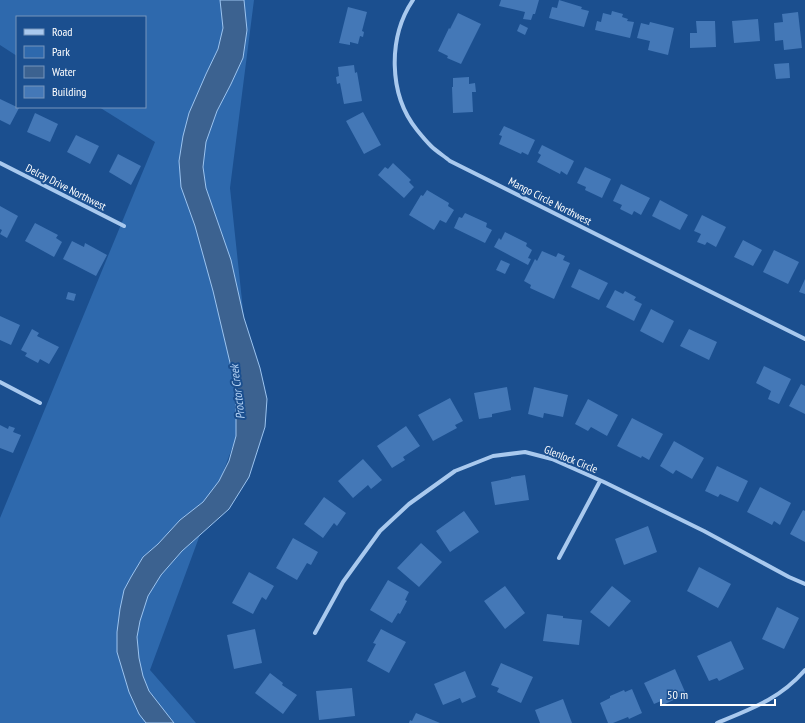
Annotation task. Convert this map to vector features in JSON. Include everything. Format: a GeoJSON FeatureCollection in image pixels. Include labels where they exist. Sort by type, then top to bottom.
{"type":"FeatureCollection","features":[{"type":"Feature","properties":{"kind":"street","name":"Mango Circle Northwest"},"geometry":{"type":"LineString","coordinates":[[413,0],[402,21],[396,42],[394,64],[397,85],[405,110],[416,128],[431,146],[450,160],[805,340]]}},
{"type":"Feature","properties":{"kind":"street","name":"Delray Drive Northwest"},"geometry":{"type":"LineString","coordinates":[[0,163],[124,226]]}},
{"type":"Feature","properties":{"kind":"street"},"geometry":{"type":"LineString","coordinates":[[0,382],[40,403]]}},
{"type":"Feature","properties":{"kind":"street","name":"Glenlock Circle"},"geometry":{"type":"LineString","coordinates":[[314,633],[343,582],[380,531],[409,504],[455,471],[493,456],[525,452],[552,459],[600,481],[704,531],[789,577],[805,584]]}},
{"type":"Feature","properties":{"kind":"street"},"geometry":{"type":"LineString","coordinates":[[559,558],[600,481]]}},
{"type":"Feature","properties":{"kind":"street"},"geometry":{"type":"LineString","coordinates":[[717,723],[759,706],[786,690],[805,670]]}},
{"type":"Feature","properties":{"kind":"green space"},"geometry":{"type":"Polygon","coordinates":[[[0,0],[254,0],[230,188],[252,394],[150,670],[196,723],[0,723],[0,518],[155,142],[101,108],[146,108],[146,16],[16,16],[16,55],[0,45],[0,0]]]}},
{"type":"Feature","properties":{"kind":"water","name":"Proctor Creek"},"geometry":{"type":"Polygon","coordinates":[[[220,0],[244,0],[247,30],[243,58],[217,111],[206,142],[203,167],[206,188],[231,260],[244,318],[260,368],[267,399],[265,427],[249,477],[229,509],[182,551],[161,575],[148,596],[140,621],[137,637],[139,658],[143,676],[149,691],[174,723],[146,723],[139,714],[129,692],[117,652],[117,632],[124,590],[143,557],[158,544],[180,520],[203,502],[219,481],[229,461],[236,436],[236,388],[213,291],[195,226],[181,187],[179,161],[189,113],[218,49],[223,28],[220,0]]]}},
{"type":"Feature","properties":{"kind":"building"},"geometry":{"type":"Polygon","coordinates":[[[501,0],[539,0],[535,14],[533,14],[531,20],[523,19],[525,12],[499,6],[501,0]]]}},
{"type":"Feature","properties":{"kind":"building"},"geometry":{"type":"Polygon","coordinates":[[[559,0],[582,7],[581,9],[589,11],[584,27],[549,18],[552,7],[557,8],[559,0]]]}},
{"type":"Feature","properties":{"kind":"building"},"geometry":{"type":"Polygon","coordinates":[[[348,7],[367,12],[362,31],[364,32],[363,37],[360,36],[358,44],[350,42],[350,45],[339,43],[348,7]]]}},
{"type":"Feature","properties":{"kind":"building"},"geometry":{"type":"Polygon","coordinates":[[[612,11],[623,14],[622,17],[628,19],[627,21],[634,22],[630,38],[595,30],[597,21],[601,22],[603,13],[611,15],[612,11]]]}},
{"type":"Feature","properties":{"kind":"building"},"geometry":{"type":"Polygon","coordinates":[[[798,12],[802,48],[784,50],[783,40],[775,41],[774,23],[783,22],[782,14],[798,12]]]}},
{"type":"Feature","properties":{"kind":"building"},"geometry":{"type":"Polygon","coordinates":[[[458,13],[481,24],[461,64],[447,58],[448,56],[438,51],[458,13]]]}},
{"type":"Feature","properties":{"kind":"building"},"geometry":{"type":"Polygon","coordinates":[[[758,19],[760,41],[734,43],[732,21],[758,19]]]}},
{"type":"Feature","properties":{"kind":"building"},"geometry":{"type":"Polygon","coordinates":[[[696,21],[715,21],[716,47],[690,48],[690,33],[697,33],[696,21]]]}},
{"type":"Feature","properties":{"kind":"building"},"geometry":{"type":"Polygon","coordinates":[[[650,22],[674,28],[668,55],[648,50],[650,41],[637,38],[641,23],[649,25],[650,22]]]}},
{"type":"Feature","properties":{"kind":"building"},"geometry":{"type":"Polygon","coordinates":[[[520,24],[528,28],[525,35],[517,31],[520,24]]]}},
{"type":"Feature","properties":{"kind":"building"},"geometry":{"type":"Polygon","coordinates":[[[789,63],[790,78],[776,79],[774,64],[789,63]]]}},
{"type":"Feature","properties":{"kind":"building"},"geometry":{"type":"Polygon","coordinates":[[[354,65],[355,73],[357,72],[362,101],[344,104],[340,83],[337,84],[336,77],[339,76],[338,67],[354,65]]]}},
{"type":"Feature","properties":{"kind":"building"},"geometry":{"type":"Polygon","coordinates":[[[469,77],[469,84],[475,83],[476,92],[472,92],[473,112],[453,113],[453,78],[469,77]]]}},
{"type":"Feature","properties":{"kind":"building"},"geometry":{"type":"Polygon","coordinates":[[[0,99],[16,107],[16,108],[19,108],[10,125],[0,120],[0,99]]]}},
{"type":"Feature","properties":{"kind":"building"},"geometry":{"type":"Polygon","coordinates":[[[363,112],[381,145],[364,154],[346,121],[363,112]]]}},
{"type":"Feature","properties":{"kind":"building"},"geometry":{"type":"Polygon","coordinates":[[[35,113],[58,124],[50,142],[27,132],[35,113]]]}},
{"type":"Feature","properties":{"kind":"building"},"geometry":{"type":"Polygon","coordinates":[[[504,126],[535,140],[528,155],[522,152],[521,154],[499,144],[502,136],[499,135],[504,126]]]}},
{"type":"Feature","properties":{"kind":"building"},"geometry":{"type":"Polygon","coordinates":[[[76,135],[99,146],[90,164],[67,152],[76,135]]]}},
{"type":"Feature","properties":{"kind":"building"},"geometry":{"type":"Polygon","coordinates":[[[542,145],[574,161],[567,175],[561,171],[560,174],[537,162],[541,155],[538,153],[542,145]]]}},
{"type":"Feature","properties":{"kind":"building"},"geometry":{"type":"Polygon","coordinates":[[[118,154],[141,166],[131,185],[109,172],[118,154]]]}},
{"type":"Feature","properties":{"kind":"building"},"geometry":{"type":"Polygon","coordinates":[[[393,163],[411,180],[409,182],[414,187],[404,198],[378,175],[385,167],[388,169],[393,163]]]}},
{"type":"Feature","properties":{"kind":"building"},"geometry":{"type":"Polygon","coordinates":[[[585,167],[611,179],[602,198],[585,190],[586,187],[577,183],[585,167]]]}},
{"type":"Feature","properties":{"kind":"building"},"geometry":{"type":"Polygon","coordinates":[[[621,184],[650,198],[641,215],[634,211],[632,215],[620,209],[622,205],[613,201],[621,184]]]}},
{"type":"Feature","properties":{"kind":"building"},"geometry":{"type":"Polygon","coordinates":[[[427,190],[449,203],[448,206],[454,210],[446,223],[440,220],[434,230],[409,215],[421,195],[423,196],[427,190]]]}},
{"type":"Feature","properties":{"kind":"building"},"geometry":{"type":"Polygon","coordinates":[[[660,200],[688,215],[680,230],[652,216],[660,200]]]}},
{"type":"Feature","properties":{"kind":"building"},"geometry":{"type":"Polygon","coordinates":[[[0,206],[18,216],[7,238],[0,234],[2,230],[0,229],[0,206]]]}},
{"type":"Feature","properties":{"kind":"building"},"geometry":{"type":"Polygon","coordinates":[[[465,213],[487,223],[486,227],[492,230],[485,243],[454,228],[459,217],[462,218],[465,213]]]}},
{"type":"Feature","properties":{"kind":"building"},"geometry":{"type":"Polygon","coordinates":[[[702,215],[726,227],[716,247],[707,242],[705,245],[697,242],[701,234],[694,231],[702,215]]]}},
{"type":"Feature","properties":{"kind":"building"},"geometry":{"type":"Polygon","coordinates":[[[35,223],[58,235],[56,238],[62,242],[54,257],[25,241],[35,223]]]}},
{"type":"Feature","properties":{"kind":"building"},"geometry":{"type":"Polygon","coordinates":[[[505,232],[527,243],[526,246],[532,250],[528,258],[531,259],[528,265],[494,247],[499,238],[501,240],[505,232]]]}},
{"type":"Feature","properties":{"kind":"building"},"geometry":{"type":"Polygon","coordinates":[[[743,240],[762,250],[753,266],[734,257],[743,240]]]}},
{"type":"Feature","properties":{"kind":"building"},"geometry":{"type":"Polygon","coordinates":[[[72,241],[84,247],[85,243],[107,255],[96,276],[63,259],[72,241]]]}},
{"type":"Feature","properties":{"kind":"building"},"geometry":{"type":"Polygon","coordinates":[[[774,250],[799,262],[788,284],[763,272],[774,250]]]}},
{"type":"Feature","properties":{"kind":"building"},"geometry":{"type":"Polygon","coordinates":[[[542,251],[556,257],[558,253],[565,256],[563,260],[570,263],[554,299],[530,288],[531,285],[524,281],[535,259],[537,261],[542,251]]]}},
{"type":"Feature","properties":{"kind":"building"},"geometry":{"type":"Polygon","coordinates":[[[501,260],[510,264],[505,274],[496,270],[501,260]]]}},
{"type":"Feature","properties":{"kind":"building"},"geometry":{"type":"Polygon","coordinates":[[[579,269],[608,283],[599,300],[571,287],[579,269]]]}},
{"type":"Feature","properties":{"kind":"building"},"geometry":{"type":"Polygon","coordinates":[[[805,279],[805,294],[799,292],[805,279]]]}},
{"type":"Feature","properties":{"kind":"building"},"geometry":{"type":"Polygon","coordinates":[[[615,290],[623,294],[625,291],[636,297],[634,300],[642,304],[634,321],[606,307],[615,290]]]}},
{"type":"Feature","properties":{"kind":"building"},"geometry":{"type":"Polygon","coordinates":[[[68,292],[76,294],[74,301],[66,299],[68,292]]]}},
{"type":"Feature","properties":{"kind":"building"},"geometry":{"type":"Polygon","coordinates":[[[651,309],[674,321],[663,343],[640,331],[651,309]]]}},
{"type":"Feature","properties":{"kind":"building"},"geometry":{"type":"Polygon","coordinates":[[[0,316],[20,325],[11,345],[0,340],[0,316]]]}},
{"type":"Feature","properties":{"kind":"building"},"geometry":{"type":"Polygon","coordinates":[[[32,329],[39,333],[37,336],[59,347],[49,364],[40,359],[38,363],[25,356],[27,353],[21,350],[32,329]]]}},
{"type":"Feature","properties":{"kind":"building"},"geometry":{"type":"Polygon","coordinates":[[[689,329],[717,342],[709,360],[680,346],[689,329]]]}},
{"type":"Feature","properties":{"kind":"building"},"geometry":{"type":"Polygon","coordinates":[[[764,366],[791,379],[779,404],[768,399],[771,391],[756,383],[764,366]]]}},
{"type":"Feature","properties":{"kind":"building"},"geometry":{"type":"Polygon","coordinates":[[[801,384],[805,386],[805,414],[789,406],[801,384]]]}},
{"type":"Feature","properties":{"kind":"building"},"geometry":{"type":"Polygon","coordinates":[[[507,387],[511,410],[492,414],[492,417],[479,419],[474,393],[507,387]]]}},
{"type":"Feature","properties":{"kind":"building"},"geometry":{"type":"Polygon","coordinates":[[[534,387],[568,395],[563,417],[544,413],[543,418],[528,414],[534,387]]]}},
{"type":"Feature","properties":{"kind":"building"},"geometry":{"type":"Polygon","coordinates":[[[450,398],[463,421],[455,425],[457,428],[433,441],[418,415],[450,398]]]}},
{"type":"Feature","properties":{"kind":"building"},"geometry":{"type":"Polygon","coordinates":[[[588,399],[618,415],[607,436],[591,427],[588,431],[575,424],[588,399]]]}},
{"type":"Feature","properties":{"kind":"building"},"geometry":{"type":"Polygon","coordinates":[[[632,418],[663,434],[649,460],[642,456],[641,458],[617,446],[632,418]]]}},
{"type":"Feature","properties":{"kind":"building"},"geometry":{"type":"Polygon","coordinates":[[[0,425],[8,429],[9,426],[15,428],[13,432],[21,435],[13,453],[0,448],[0,425]]]}},
{"type":"Feature","properties":{"kind":"building"},"geometry":{"type":"Polygon","coordinates":[[[406,426],[420,446],[403,457],[405,460],[392,468],[377,446],[406,426]]]}},
{"type":"Feature","properties":{"kind":"building"},"geometry":{"type":"Polygon","coordinates":[[[674,441],[704,458],[692,479],[676,470],[673,474],[660,466],[674,441]]]}},
{"type":"Feature","properties":{"kind":"building"},"geometry":{"type":"Polygon","coordinates":[[[363,459],[382,480],[371,489],[368,485],[353,498],[338,481],[363,459]]]}},
{"type":"Feature","properties":{"kind":"building"},"geometry":{"type":"Polygon","coordinates":[[[717,466],[748,481],[738,502],[720,494],[718,497],[705,491],[717,466]]]}},
{"type":"Feature","properties":{"kind":"building"},"geometry":{"type":"Polygon","coordinates":[[[525,475],[529,500],[495,505],[491,482],[525,475]]]}},
{"type":"Feature","properties":{"kind":"building"},"geometry":{"type":"Polygon","coordinates":[[[760,487],[791,503],[780,525],[774,521],[772,525],[747,512],[760,487]]]}},
{"type":"Feature","properties":{"kind":"building"},"geometry":{"type":"Polygon","coordinates":[[[324,497],[346,513],[337,526],[334,523],[323,538],[304,524],[324,497]]]}},
{"type":"Feature","properties":{"kind":"building"},"geometry":{"type":"Polygon","coordinates":[[[803,510],[805,511],[805,542],[790,534],[803,510]]]}},
{"type":"Feature","properties":{"kind":"building"},"geometry":{"type":"Polygon","coordinates":[[[464,511],[479,532],[450,552],[436,531],[464,511]]]}},
{"type":"Feature","properties":{"kind":"building"},"geometry":{"type":"Polygon","coordinates":[[[648,526],[657,552],[624,565],[615,539],[648,526]]]}},
{"type":"Feature","properties":{"kind":"building"},"geometry":{"type":"Polygon","coordinates":[[[293,538],[318,552],[311,565],[307,563],[297,580],[276,568],[293,538]]]}},
{"type":"Feature","properties":{"kind":"building"},"geometry":{"type":"Polygon","coordinates":[[[421,543],[442,562],[419,587],[397,568],[421,543]]]}},
{"type":"Feature","properties":{"kind":"building"},"geometry":{"type":"Polygon","coordinates":[[[699,567],[731,584],[718,608],[687,591],[699,567]]]}},
{"type":"Feature","properties":{"kind":"building"},"geometry":{"type":"Polygon","coordinates":[[[249,572],[274,586],[266,600],[262,597],[253,614],[232,603],[249,572]]]}},
{"type":"Feature","properties":{"kind":"building"},"geometry":{"type":"Polygon","coordinates":[[[388,580],[409,592],[405,600],[407,601],[400,614],[398,613],[392,623],[370,610],[388,580]]]}},
{"type":"Feature","properties":{"kind":"building"},"geometry":{"type":"Polygon","coordinates":[[[505,586],[525,613],[505,629],[484,601],[505,586]]]}},
{"type":"Feature","properties":{"kind":"building"},"geometry":{"type":"Polygon","coordinates":[[[612,586],[631,601],[609,627],[590,612],[612,586]]]}},
{"type":"Feature","properties":{"kind":"building"},"geometry":{"type":"Polygon","coordinates":[[[777,607],[799,618],[784,649],[762,639],[777,607]]]}},
{"type":"Feature","properties":{"kind":"building"},"geometry":{"type":"Polygon","coordinates":[[[547,614],[563,616],[563,618],[582,620],[579,645],[543,641],[547,614]]]}},
{"type":"Feature","properties":{"kind":"building"},"geometry":{"type":"Polygon","coordinates":[[[255,629],[262,663],[234,669],[227,635],[255,629]]]}},
{"type":"Feature","properties":{"kind":"building"},"geometry":{"type":"Polygon","coordinates":[[[381,629],[406,642],[389,673],[367,661],[376,644],[373,643],[381,629]]]}},
{"type":"Feature","properties":{"kind":"building"},"geometry":{"type":"Polygon","coordinates":[[[731,641],[744,669],[719,681],[717,678],[709,681],[697,656],[731,641]]]}},
{"type":"Feature","properties":{"kind":"building"},"geometry":{"type":"Polygon","coordinates":[[[501,663],[533,677],[521,703],[497,692],[499,688],[491,685],[501,663]]]}},
{"type":"Feature","properties":{"kind":"building"},"geometry":{"type":"Polygon","coordinates":[[[675,669],[686,694],[663,705],[661,701],[654,704],[644,683],[675,669]]]}},
{"type":"Feature","properties":{"kind":"building"},"geometry":{"type":"Polygon","coordinates":[[[465,671],[476,697],[462,703],[460,698],[443,705],[434,684],[465,671]]]}},
{"type":"Feature","properties":{"kind":"building"},"geometry":{"type":"Polygon","coordinates":[[[270,673],[283,683],[282,685],[297,695],[283,714],[255,693],[270,673]]]}},
{"type":"Feature","properties":{"kind":"building"},"geometry":{"type":"Polygon","coordinates":[[[352,688],[355,716],[319,720],[316,691],[352,688]]]}},
{"type":"Feature","properties":{"kind":"building"},"geometry":{"type":"Polygon","coordinates":[[[632,689],[642,713],[629,719],[628,717],[613,723],[608,723],[600,703],[610,698],[610,696],[624,690],[625,692],[632,689]]]}},
{"type":"Feature","properties":{"kind":"building"},"geometry":{"type":"Polygon","coordinates":[[[563,699],[572,723],[540,723],[535,710],[563,699]]]}},
{"type":"Feature","properties":{"kind":"building"},"geometry":{"type":"Polygon","coordinates":[[[416,713],[440,723],[409,723],[410,720],[412,721],[416,713]]]}}]}
